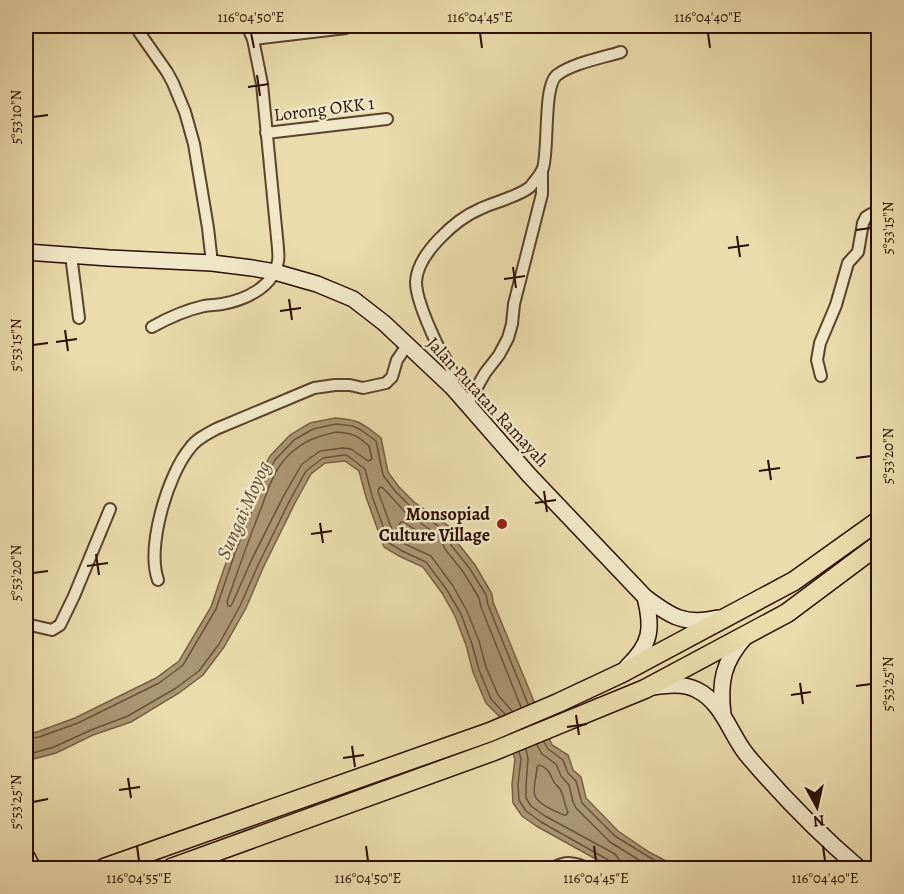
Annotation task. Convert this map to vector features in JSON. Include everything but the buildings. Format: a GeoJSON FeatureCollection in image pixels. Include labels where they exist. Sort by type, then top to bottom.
{"type":"FeatureCollection","features":[{"type":"Feature","properties":{"kind":"main road","name":"Jalan Putatan Ramayah"},"geometry":{"type":"LineString","coordinates":[[26,252],[213,263],[275,272],[317,284],[353,299],[408,344],[453,388],[529,475],[645,597],[678,619],[693,622],[730,616]]}},
{"type":"Feature","properties":{"kind":"main road"},"geometry":{"type":"LineString","coordinates":[[104,868],[490,732],[558,703],[622,673],[794,580],[879,521]]}},
{"type":"Feature","properties":{"kind":"main road"},"geometry":{"type":"LineString","coordinates":[[171,868],[495,751],[645,688],[787,613],[879,545]]}},
{"type":"Feature","properties":{"kind":"main road"},"geometry":{"type":"LineString","coordinates":[[622,673],[646,644],[649,614],[645,597]]}},
{"type":"Feature","properties":{"kind":"main road"},"geometry":{"type":"LineString","coordinates":[[723,714],[722,677],[728,660],[747,635]]}},
{"type":"Feature","properties":{"kind":"main road"},"geometry":{"type":"LineString","coordinates":[[645,688],[680,684],[698,690],[711,699],[723,714],[745,752],[787,801],[859,868]]}},
{"type":"Feature","properties":{"kind":"main road"},"geometry":{"type":"LineString","coordinates":[[26,855],[33,868]]}},
{"type":"Feature","properties":{"kind":"street"},"geometry":{"type":"LineString","coordinates":[[152,327],[166,319],[194,309],[224,303],[251,294],[266,284],[275,272],[278,248],[262,84],[253,39],[248,26]]}},
{"type":"Feature","properties":{"kind":"street"},"geometry":{"type":"LineString","coordinates":[[253,39],[346,28]]}},
{"type":"Feature","properties":{"kind":"street"},"geometry":{"type":"LineString","coordinates":[[139,32],[167,72],[185,112],[194,144],[213,263]]}},
{"type":"Feature","properties":{"kind":"street"},"geometry":{"type":"LineString","coordinates":[[468,404],[485,373],[499,355],[512,324],[514,304],[542,195],[549,89],[555,76],[571,68],[621,51]]}},
{"type":"Feature","properties":{"kind":"street","name":"Lorong OKK 1"},"geometry":{"type":"LineString","coordinates":[[266,133],[387,118]]}},
{"type":"Feature","properties":{"kind":"street"},"geometry":{"type":"LineString","coordinates":[[453,388],[455,381],[453,373],[436,342],[419,297],[416,283],[418,271],[438,241],[464,218],[530,187],[542,170]]}},
{"type":"Feature","properties":{"kind":"street"},"geometry":{"type":"LineString","coordinates":[[821,376],[817,360],[820,343],[836,305],[848,264],[858,252],[866,217],[871,214],[879,215]]}},
{"type":"Feature","properties":{"kind":"street"},"geometry":{"type":"LineString","coordinates":[[71,255],[80,318]]}},
{"type":"Feature","properties":{"kind":"street"},"geometry":{"type":"LineString","coordinates":[[158,580],[155,573],[155,546],[165,494],[190,447],[216,429],[314,388],[335,385],[363,387],[386,383],[392,377],[398,360],[408,344]]}},
{"type":"Feature","properties":{"kind":"street"},"geometry":{"type":"LineString","coordinates":[[26,624],[52,630],[60,625],[110,508]]}},
{"type":"Feature","properties":{"kind":"street"},"geometry":{"type":"LineString","coordinates":[[553,868],[570,863],[587,868]]}},
{"type":"Feature","properties":{"kind":"water"},"geometry":{"type":"Polygon","coordinates":[[[335,418],[360,423],[381,438],[388,472],[399,487],[414,502],[450,527],[457,542],[475,565],[492,594],[493,602],[552,745],[568,755],[573,770],[581,777],[586,798],[618,831],[649,852],[679,868],[612,868],[522,816],[513,803],[512,784],[515,759],[501,718],[486,703],[473,672],[455,616],[423,567],[384,547],[359,471],[345,461],[325,463],[311,474],[263,568],[246,608],[224,647],[203,675],[179,693],[131,722],[93,735],[56,753],[26,761],[26,733],[37,732],[75,718],[156,678],[179,661],[211,607],[230,551],[260,475],[270,456],[290,435],[310,423],[335,418]]]}},
{"type":"Feature","properties":{"kind":"place","name":"Monsopiad Culture Village"},"geometry":{"type":"Point","coordinates":[502,524]}},
{"type":"Feature","properties":{"kind":"water label","name":"Sungai Moyog"},"geometry":{"type":"Point","coordinates":[243,510]}}]}
